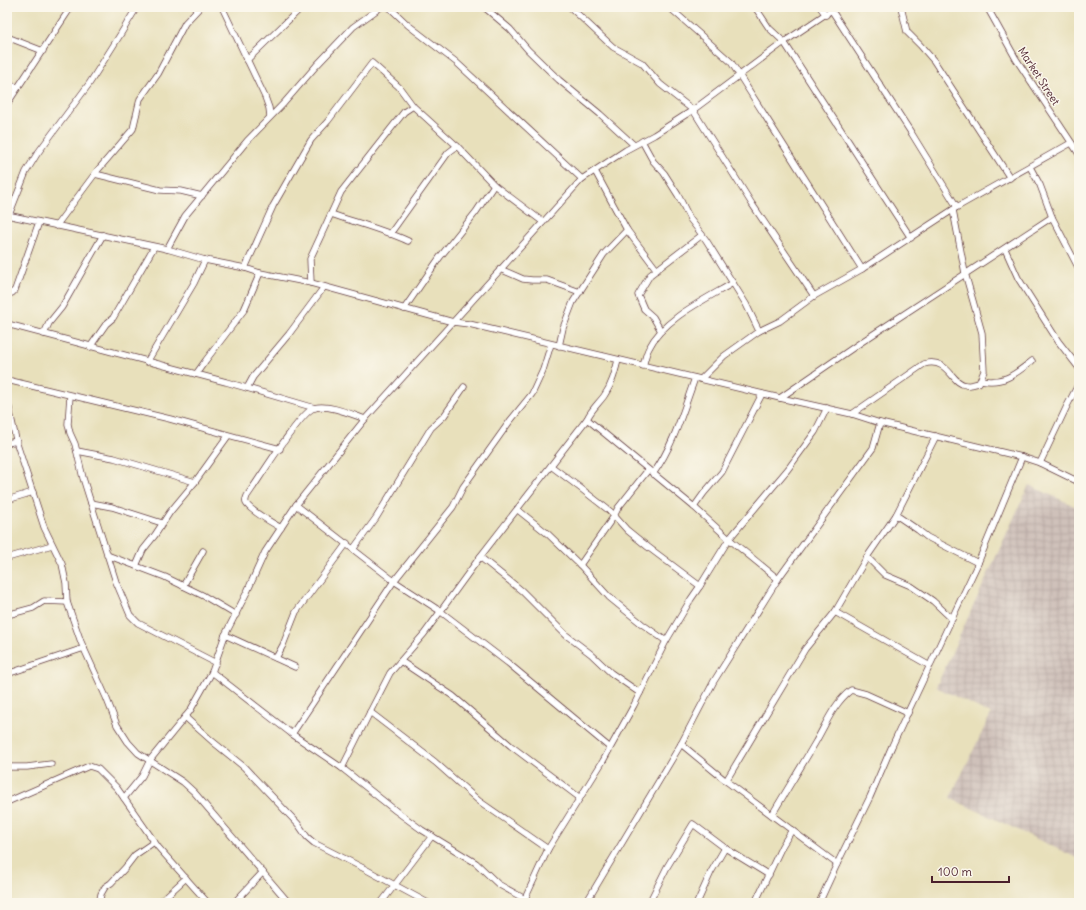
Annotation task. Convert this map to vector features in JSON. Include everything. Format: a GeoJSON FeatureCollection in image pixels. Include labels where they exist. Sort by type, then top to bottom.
{"type":"FeatureCollection","features":[{"type":"Feature","properties":{"kind":"street"},"geometry":{"type":"LineString","coordinates":[[7,104],[71,7]]}},
{"type":"Feature","properties":{"kind":"street"},"geometry":{"type":"LineString","coordinates":[[137,7],[89,84],[37,154],[26,172],[8,215],[103,235],[205,260],[245,268],[260,274],[324,287],[452,322],[469,324],[852,414],[880,423],[1022,457],[1040,463],[1079,482]]}},
{"type":"Feature","properties":{"kind":"street"},"geometry":{"type":"LineString","coordinates":[[56,226],[95,174],[133,129],[140,99],[158,74],[185,23],[200,7]]}},
{"type":"Feature","properties":{"kind":"street"},"geometry":{"type":"LineString","coordinates":[[222,7],[265,97],[270,116]]}},
{"type":"Feature","properties":{"kind":"street"},"geometry":{"type":"LineString","coordinates":[[248,60],[302,7]]}},
{"type":"Feature","properties":{"kind":"street"},"geometry":{"type":"LineString","coordinates":[[167,250],[185,216],[247,140],[353,27],[381,7]]}},
{"type":"Feature","properties":{"kind":"street"},"geometry":{"type":"LineString","coordinates":[[389,7],[408,25],[456,62],[582,179]]}},
{"type":"Feature","properties":{"kind":"street"},"geometry":{"type":"LineString","coordinates":[[484,7],[510,29],[528,50],[554,75],[634,145]]}},
{"type":"Feature","properties":{"kind":"street"},"geometry":{"type":"LineString","coordinates":[[570,7],[613,47],[642,63],[660,84],[693,110],[752,204],[814,296]]}},
{"type":"Feature","properties":{"kind":"street"},"geometry":{"type":"LineString","coordinates":[[669,7],[731,62],[862,268]]}},
{"type":"Feature","properties":{"kind":"street"},"geometry":{"type":"LineString","coordinates":[[755,7],[769,28],[784,42],[911,238]]}},
{"type":"Feature","properties":{"kind":"street"},"geometry":{"type":"LineString","coordinates":[[820,7],[826,15]]}},
{"type":"Feature","properties":{"kind":"street"},"geometry":{"type":"LineString","coordinates":[[901,7],[907,32],[920,44],[934,61],[1010,178]]}},
{"type":"Feature","properties":{"kind":"street","name":"Market Street"},"geometry":{"type":"LineString","coordinates":[[987,7],[1016,59],[1078,152]]}},
{"type":"Feature","properties":{"kind":"street"},"geometry":{"type":"LineString","coordinates":[[124,798],[142,776],[150,760],[190,711],[212,672],[225,635],[248,592],[265,552],[296,505],[365,419],[452,322],[582,179],[634,145],[693,110],[784,42],[834,9],[912,134],[955,209],[965,273],[982,332],[984,372],[979,383],[966,385],[961,383],[941,365],[936,363],[924,364],[852,414]]}},
{"type":"Feature","properties":{"kind":"street"},"geometry":{"type":"LineString","coordinates":[[7,37],[43,51]]}},
{"type":"Feature","properties":{"kind":"street"},"geometry":{"type":"LineString","coordinates":[[245,268],[273,206],[311,140],[328,121],[371,64],[373,64],[399,88],[413,106],[457,146],[494,185],[542,222]]}},
{"type":"Feature","properties":{"kind":"street"},"geometry":{"type":"LineString","coordinates":[[7,85],[18,87]]}},
{"type":"Feature","properties":{"kind":"street"},"geometry":{"type":"LineString","coordinates":[[311,284],[310,259],[341,192],[404,112],[413,106]]}},
{"type":"Feature","properties":{"kind":"street"},"geometry":{"type":"LineString","coordinates":[[642,141],[653,161],[664,173],[678,195],[690,219],[702,235],[746,304],[759,331]]}},
{"type":"Feature","properties":{"kind":"street"},"geometry":{"type":"LineString","coordinates":[[653,474],[663,460],[673,440],[698,379],[724,356],[759,331],[780,321],[814,296],[911,238],[955,209],[1072,143]]}},
{"type":"Feature","properties":{"kind":"street"},"geometry":{"type":"LineString","coordinates":[[390,234],[448,153],[457,146]]}},
{"type":"Feature","properties":{"kind":"street"},"geometry":{"type":"LineString","coordinates":[[1030,167],[1040,185],[1052,217],[1079,269]]}},
{"type":"Feature","properties":{"kind":"street"},"geometry":{"type":"LineString","coordinates":[[595,171],[627,230],[657,270]]}},
{"type":"Feature","properties":{"kind":"street"},"geometry":{"type":"LineString","coordinates":[[95,174],[160,190],[181,191],[202,196]]}},
{"type":"Feature","properties":{"kind":"street"},"geometry":{"type":"LineString","coordinates":[[404,309],[440,257],[476,212],[494,185]]}},
{"type":"Feature","properties":{"kind":"street"},"geometry":{"type":"LineString","coordinates":[[331,214],[408,241]]}},
{"type":"Feature","properties":{"kind":"street"},"geometry":{"type":"LineString","coordinates":[[780,398],[965,273],[1005,249],[1052,217]]}},
{"type":"Feature","properties":{"kind":"street"},"geometry":{"type":"LineString","coordinates":[[7,292],[12,293],[15,290],[39,222]]}},
{"type":"Feature","properties":{"kind":"street"},"geometry":{"type":"LineString","coordinates":[[559,346],[563,328],[570,309],[604,254],[627,230]]}},
{"type":"Feature","properties":{"kind":"street"},"geometry":{"type":"LineString","coordinates":[[44,334],[49,323],[62,307],[103,235]]}},
{"type":"Feature","properties":{"kind":"street"},"geometry":{"type":"LineString","coordinates":[[661,331],[653,317],[644,309],[638,295],[650,275],[702,235]]}},
{"type":"Feature","properties":{"kind":"street"},"geometry":{"type":"LineString","coordinates":[[90,347],[106,324],[113,318],[154,247]]}},
{"type":"Feature","properties":{"kind":"street"},"geometry":{"type":"LineString","coordinates":[[1005,249],[1018,278],[1058,341],[1079,368]]}},
{"type":"Feature","properties":{"kind":"street"},"geometry":{"type":"LineString","coordinates":[[147,362],[194,283],[205,260]]}},
{"type":"Feature","properties":{"kind":"street"},"geometry":{"type":"LineString","coordinates":[[500,269],[523,279],[547,280],[580,292]]}},
{"type":"Feature","properties":{"kind":"street"},"geometry":{"type":"LineString","coordinates":[[196,374],[244,310],[260,274]]}},
{"type":"Feature","properties":{"kind":"street"},"geometry":{"type":"LineString","coordinates":[[643,366],[649,347],[661,331],[679,316],[733,283]]}},
{"type":"Feature","properties":{"kind":"street"},"geometry":{"type":"LineString","coordinates":[[247,388],[253,377],[289,334],[324,287]]}},
{"type":"Feature","properties":{"kind":"street"},"geometry":{"type":"LineString","coordinates":[[7,324],[196,374],[315,408],[333,408],[365,419]]}},
{"type":"Feature","properties":{"kind":"street"},"geometry":{"type":"LineString","coordinates":[[292,734],[394,581],[453,507],[463,487],[510,421],[532,394],[543,370],[551,344]]}},
{"type":"Feature","properties":{"kind":"street"},"geometry":{"type":"LineString","coordinates":[[342,768],[390,673],[402,662],[424,634],[480,557],[518,510],[604,396],[612,383],[618,360]]}},
{"type":"Feature","properties":{"kind":"street"},"geometry":{"type":"LineString","coordinates":[[980,380],[992,382],[1002,380],[1014,374],[1032,361]]}},
{"type":"Feature","properties":{"kind":"street"},"geometry":{"type":"LineString","coordinates":[[7,380],[170,419],[280,449]]}},
{"type":"Feature","properties":{"kind":"street"},"geometry":{"type":"LineString","coordinates":[[1040,463],[1079,383]]}},
{"type":"Feature","properties":{"kind":"street"},"geometry":{"type":"LineString","coordinates":[[354,548],[380,513],[431,428],[444,416],[464,387]]}},
{"type":"Feature","properties":{"kind":"street"},"geometry":{"type":"LineString","coordinates":[[694,507],[722,472],[762,394]]}},
{"type":"Feature","properties":{"kind":"street"},"geometry":{"type":"LineString","coordinates":[[70,396],[68,424],[70,433],[77,451],[83,478],[107,555],[130,615],[138,623],[216,663]]}},
{"type":"Feature","properties":{"kind":"street"},"geometry":{"type":"LineString","coordinates":[[7,399],[17,441],[44,527],[62,564],[66,583],[67,602],[84,648],[117,725],[128,742],[138,753],[168,774],[183,782],[194,792],[289,903]]}},
{"type":"Feature","properties":{"kind":"street"},"geometry":{"type":"LineString","coordinates":[[281,528],[251,509],[246,500],[303,416],[315,408]]}},
{"type":"Feature","properties":{"kind":"street"},"geometry":{"type":"LineString","coordinates":[[524,901],[548,849],[603,761],[609,747],[634,705],[666,641],[691,599],[729,539],[788,469],[815,432],[827,408]]}},
{"type":"Feature","properties":{"kind":"street"},"geometry":{"type":"LineString","coordinates":[[587,419],[694,507],[729,539],[778,579]]}},
{"type":"Feature","properties":{"kind":"street"},"geometry":{"type":"LineString","coordinates":[[586,903],[680,744],[714,680],[778,579],[873,448],[880,423]]}},
{"type":"Feature","properties":{"kind":"street"},"geometry":{"type":"LineString","coordinates":[[136,566],[143,550],[162,523],[195,482],[228,436]]}},
{"type":"Feature","properties":{"kind":"street"},"geometry":{"type":"LineString","coordinates":[[726,781],[805,649],[835,612],[867,558],[896,515],[936,436]]}},
{"type":"Feature","properties":{"kind":"street"},"geometry":{"type":"LineString","coordinates":[[7,443],[17,441]]}},
{"type":"Feature","properties":{"kind":"street"},"geometry":{"type":"LineString","coordinates":[[77,451],[114,458],[195,482]]}},
{"type":"Feature","properties":{"kind":"street"},"geometry":{"type":"LineString","coordinates":[[819,903],[978,564],[1022,457]]}},
{"type":"Feature","properties":{"kind":"street"},"geometry":{"type":"LineString","coordinates":[[551,466],[579,486],[648,547],[700,586]]}},
{"type":"Feature","properties":{"kind":"street"},"geometry":{"type":"LineString","coordinates":[[580,565],[618,508],[648,470]]}},
{"type":"Feature","properties":{"kind":"street"},"geometry":{"type":"LineString","coordinates":[[7,500],[33,492]]}},
{"type":"Feature","properties":{"kind":"street"},"geometry":{"type":"LineString","coordinates":[[91,503],[112,507],[162,523]]}},
{"type":"Feature","properties":{"kind":"street"},"geometry":{"type":"LineString","coordinates":[[296,505],[354,548],[394,581],[440,611],[508,663],[609,747]]}},
{"type":"Feature","properties":{"kind":"street"},"geometry":{"type":"LineString","coordinates":[[518,510],[548,534],[580,565],[609,597],[642,624],[666,641]]}},
{"type":"Feature","properties":{"kind":"street"},"geometry":{"type":"LineString","coordinates":[[896,515],[927,537],[978,564]]}},
{"type":"Feature","properties":{"kind":"street"},"geometry":{"type":"LineString","coordinates":[[276,658],[283,645],[296,612],[347,543]]}},
{"type":"Feature","properties":{"kind":"street"},"geometry":{"type":"LineString","coordinates":[[7,558],[52,545]]}},
{"type":"Feature","properties":{"kind":"street"},"geometry":{"type":"LineString","coordinates":[[183,586],[203,551]]}},
{"type":"Feature","properties":{"kind":"street"},"geometry":{"type":"LineString","coordinates":[[107,555],[183,586],[204,596],[236,615]]}},
{"type":"Feature","properties":{"kind":"street"},"geometry":{"type":"LineString","coordinates":[[480,557],[522,591],[566,635],[591,654],[611,673],[640,693]]}},
{"type":"Feature","properties":{"kind":"street"},"geometry":{"type":"LineString","coordinates":[[867,558],[885,575],[911,586],[933,601],[952,619]]}},
{"type":"Feature","properties":{"kind":"street"},"geometry":{"type":"LineString","coordinates":[[7,615],[33,608],[44,601],[67,602]]}},
{"type":"Feature","properties":{"kind":"street"},"geometry":{"type":"LineString","coordinates":[[835,612],[930,666]]}},
{"type":"Feature","properties":{"kind":"street"},"geometry":{"type":"LineString","coordinates":[[225,635],[295,667]]}},
{"type":"Feature","properties":{"kind":"street"},"geometry":{"type":"LineString","coordinates":[[7,674],[84,648]]}},
{"type":"Feature","properties":{"kind":"street"},"geometry":{"type":"LineString","coordinates":[[402,662],[453,696],[511,746],[580,798]]}},
{"type":"Feature","properties":{"kind":"street"},"geometry":{"type":"LineString","coordinates":[[212,672],[292,734],[342,768],[396,811],[432,836],[476,863],[498,884],[524,901],[530,903]]}},
{"type":"Feature","properties":{"kind":"street"},"geometry":{"type":"LineString","coordinates":[[772,815],[834,709],[843,696],[851,690],[866,694],[908,713]]}},
{"type":"Feature","properties":{"kind":"street"},"geometry":{"type":"LineString","coordinates":[[370,712],[440,766],[479,801],[548,849]]}},
{"type":"Feature","properties":{"kind":"street"},"geometry":{"type":"LineString","coordinates":[[185,717],[244,767],[314,843],[428,903]]}},
{"type":"Feature","properties":{"kind":"street"},"geometry":{"type":"LineString","coordinates":[[680,744],[726,781],[836,864]]}},
{"type":"Feature","properties":{"kind":"street"},"geometry":{"type":"LineString","coordinates":[[7,767],[27,767],[51,764]]}},
{"type":"Feature","properties":{"kind":"street"},"geometry":{"type":"LineString","coordinates":[[7,802],[89,766],[98,768],[117,788],[154,842],[208,903]]}},
{"type":"Feature","properties":{"kind":"street"},"geometry":{"type":"LineString","coordinates":[[649,903],[667,867],[693,824],[725,848],[768,875]]}},
{"type":"Feature","properties":{"kind":"street"},"geometry":{"type":"LineString","coordinates":[[755,903],[782,846],[792,830]]}},
{"type":"Feature","properties":{"kind":"street"},"geometry":{"type":"LineString","coordinates":[[381,903],[432,836]]}},
{"type":"Feature","properties":{"kind":"street"},"geometry":{"type":"LineString","coordinates":[[102,903],[100,899],[105,887],[111,883],[135,855],[154,842]]}},
{"type":"Feature","properties":{"kind":"street"},"geometry":{"type":"LineString","coordinates":[[697,903],[711,872],[725,848]]}},
{"type":"Feature","properties":{"kind":"street"},"geometry":{"type":"LineString","coordinates":[[234,903],[263,872]]}},
{"type":"Feature","properties":{"kind":"street"},"geometry":{"type":"LineString","coordinates":[[162,900],[186,878]]}},
{"type":"Feature","properties":{"kind":"shaded area"},"geometry":{"type":"Polygon","coordinates":[[[1029,485],[1079,508],[1079,859],[950,798],[991,714],[936,687],[1029,485]]]}}]}
